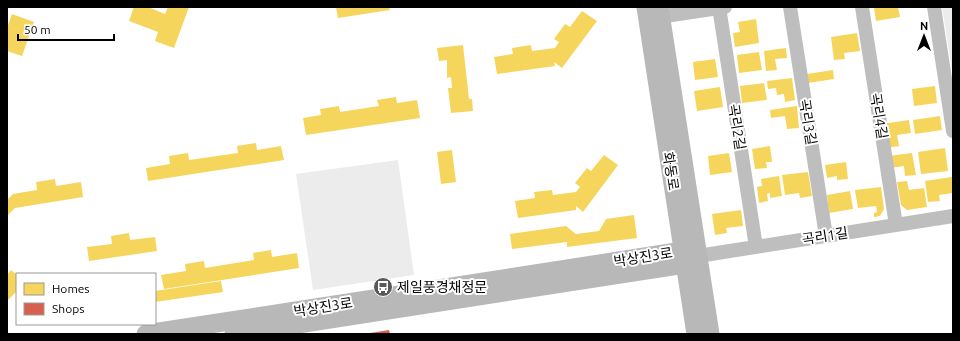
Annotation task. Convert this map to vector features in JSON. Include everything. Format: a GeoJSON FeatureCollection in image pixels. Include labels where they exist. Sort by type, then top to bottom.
{"type":"FeatureCollection","features":[{"type":"Feature","properties":{"kind":"street"},"geometry":{"type":"LineString","coordinates":[[653,12],[721,7]]}},
{"type":"Feature","properties":{"kind":"street","name":"곡리2길"},"geometry":{"type":"LineString","coordinates":[[721,7],[756,247]]}},
{"type":"Feature","properties":{"kind":"street","name":"곡리3길"},"geometry":{"type":"LineString","coordinates":[[790,7],[826,236]]}},
{"type":"Feature","properties":{"kind":"street","name":"곡리4길"},"geometry":{"type":"LineString","coordinates":[[862,7],[896,225]]}},
{"type":"Feature","properties":{"kind":"street"},"geometry":{"type":"LineString","coordinates":[[934,7],[953,131]]}},
{"type":"Feature","properties":{"kind":"street","name":"화동로"},"geometry":{"type":"LineString","coordinates":[[653,12],[689,257],[696,334]]}},
{"type":"Feature","properties":{"kind":"street","name":"곡리1길"},"geometry":{"type":"LineString","coordinates":[[689,257],[953,216]]}},
{"type":"Feature","properties":{"kind":"street","name":"화동로"},"geometry":{"type":"LineString","coordinates":[[689,257],[710,334]]}},
{"type":"Feature","properties":{"kind":"street","name":"박상진3로"},"geometry":{"type":"LineString","coordinates":[[146,334],[689,257]]}},
{"type":"Feature","properties":{"kind":"street","name":"박상진3로"},"geometry":{"type":"LineString","coordinates":[[234,334],[689,257]]}},
{"type":"Feature","properties":{"kind":"shaded area"},"geometry":{"type":"Polygon","coordinates":[[[942,7],[953,7],[953,77],[942,7]]]}},
{"type":"Feature","properties":{"kind":"shaded area"},"geometry":{"type":"Polygon","coordinates":[[[398,160],[414,275],[313,290],[296,174],[398,160]]]}},
{"type":"Feature","properties":{"kind":"building: Homes"},"geometry":{"type":"Polygon","coordinates":[[[134,7],[148,7],[165,14],[168,7],[189,7],[174,48],[155,41],[158,32],[129,21],[134,7]]]}},
{"type":"Feature","properties":{"kind":"building: Homes"},"geometry":{"type":"Polygon","coordinates":[[[336,7],[389,7],[390,10],[338,18],[336,7]]]}},
{"type":"Feature","properties":{"kind":"building: Homes"},"geometry":{"type":"Polygon","coordinates":[[[874,7],[898,7],[900,17],[876,21],[874,7]]]}},
{"type":"Feature","properties":{"kind":"building: Homes"},"geometry":{"type":"Polygon","coordinates":[[[582,11],[597,21],[562,68],[554,62],[555,66],[497,74],[494,57],[513,54],[512,48],[531,45],[532,51],[555,48],[559,42],[554,39],[565,24],[570,27],[582,11]]]}},
{"type":"Feature","properties":{"kind":"building: Homes"},"geometry":{"type":"Polygon","coordinates":[[[12,14],[34,22],[22,56],[7,51],[7,28],[12,14]]]}},
{"type":"Feature","properties":{"kind":"building: Homes"},"geometry":{"type":"Polygon","coordinates":[[[756,19],[759,43],[735,47],[733,33],[740,32],[738,22],[756,19]]]}},
{"type":"Feature","properties":{"kind":"building: Homes"},"geometry":{"type":"Polygon","coordinates":[[[857,33],[860,51],[844,53],[845,59],[834,60],[831,37],[857,33]]]}},
{"type":"Feature","properties":{"kind":"building: Homes"},"geometry":{"type":"Polygon","coordinates":[[[463,45],[469,99],[472,99],[473,111],[451,113],[448,88],[452,88],[451,77],[447,78],[447,60],[439,61],[437,48],[463,45]]]}},
{"type":"Feature","properties":{"kind":"building: Homes"},"geometry":{"type":"Polygon","coordinates":[[[786,48],[787,58],[775,59],[777,70],[766,71],[764,51],[786,48]]]}},
{"type":"Feature","properties":{"kind":"building: Homes"},"geometry":{"type":"Polygon","coordinates":[[[759,52],[762,70],[739,73],[737,55],[759,52]]]}},
{"type":"Feature","properties":{"kind":"building: Homes"},"geometry":{"type":"Polygon","coordinates":[[[715,59],[718,77],[695,80],[693,62],[715,59]]]}},
{"type":"Feature","properties":{"kind":"building: Homes"},"geometry":{"type":"Polygon","coordinates":[[[833,70],[834,79],[808,83],[807,74],[833,70]]]}},
{"type":"Feature","properties":{"kind":"building: Homes"},"geometry":{"type":"Polygon","coordinates":[[[792,78],[795,100],[785,102],[784,94],[777,95],[776,88],[768,89],[767,81],[792,78]]]}},
{"type":"Feature","properties":{"kind":"building: Homes"},"geometry":{"type":"Polygon","coordinates":[[[764,83],[767,100],[742,103],[740,86],[764,83]]]}},
{"type":"Feature","properties":{"kind":"building: Homes"},"geometry":{"type":"Polygon","coordinates":[[[935,86],[937,103],[914,106],[912,89],[935,86]]]}},
{"type":"Feature","properties":{"kind":"building: Homes"},"geometry":{"type":"Polygon","coordinates":[[[720,87],[723,107],[697,111],[694,91],[720,87]]]}},
{"type":"Feature","properties":{"kind":"building: Homes"},"geometry":{"type":"Polygon","coordinates":[[[396,97],[397,103],[417,100],[420,118],[306,135],[303,118],[321,115],[320,109],[339,106],[340,112],[379,106],[377,100],[396,97]]]}},
{"type":"Feature","properties":{"kind":"building: Homes"},"geometry":{"type":"Polygon","coordinates":[[[797,106],[799,128],[787,129],[785,116],[771,118],[770,110],[797,106]]]}},
{"type":"Feature","properties":{"kind":"building: Homes"},"geometry":{"type":"Polygon","coordinates":[[[940,116],[942,130],[915,134],[913,120],[940,116]]]}},
{"type":"Feature","properties":{"kind":"building: Homes"},"geometry":{"type":"Polygon","coordinates":[[[909,120],[911,133],[897,135],[899,146],[886,148],[882,124],[909,120]]]}},
{"type":"Feature","properties":{"kind":"building: Homes"},"geometry":{"type":"Polygon","coordinates":[[[256,143],[257,150],[281,146],[284,160],[148,181],[146,168],[170,164],[169,156],[188,153],[189,160],[238,153],[237,146],[256,143]]]}},
{"type":"Feature","properties":{"kind":"building: Homes"},"geometry":{"type":"Polygon","coordinates":[[[770,146],[772,162],[766,162],[767,168],[755,169],[752,149],[770,146]]]}},
{"type":"Feature","properties":{"kind":"building: Homes"},"geometry":{"type":"Polygon","coordinates":[[[945,148],[948,171],[921,174],[918,152],[945,148]]]}},
{"type":"Feature","properties":{"kind":"building: Homes"},"geometry":{"type":"Polygon","coordinates":[[[452,150],[456,182],[441,184],[437,152],[452,150]]]}},
{"type":"Feature","properties":{"kind":"building: Homes"},"geometry":{"type":"Polygon","coordinates":[[[729,153],[732,172],[710,175],[708,156],[729,153]]]}},
{"type":"Feature","properties":{"kind":"building: Homes"},"geometry":{"type":"Polygon","coordinates":[[[912,153],[916,175],[905,176],[904,166],[890,168],[888,156],[912,153]]]}},
{"type":"Feature","properties":{"kind":"building: Homes"},"geometry":{"type":"Polygon","coordinates":[[[604,155],[618,165],[583,212],[576,206],[576,210],[518,218],[515,201],[535,198],[534,192],[552,190],[553,195],[576,192],[580,187],[575,183],[587,168],[591,171],[604,155]]]}},
{"type":"Feature","properties":{"kind":"building: Homes"},"geometry":{"type":"Polygon","coordinates":[[[846,162],[848,179],[837,180],[837,176],[827,178],[825,165],[846,162]]]}},
{"type":"Feature","properties":{"kind":"building: Homes"},"geometry":{"type":"Polygon","coordinates":[[[808,172],[812,196],[800,198],[799,193],[785,195],[782,175],[808,172]]]}},
{"type":"Feature","properties":{"kind":"building: Homes"},"geometry":{"type":"Polygon","coordinates":[[[779,176],[782,196],[770,198],[770,193],[767,194],[768,201],[759,203],[757,187],[762,186],[761,179],[779,176]]]}},
{"type":"Feature","properties":{"kind":"building: Homes"},"geometry":{"type":"Polygon","coordinates":[[[952,177],[953,193],[939,195],[940,201],[928,202],[925,181],[952,177]]]}},
{"type":"Feature","properties":{"kind":"building: Homes"},"geometry":{"type":"Polygon","coordinates":[[[55,179],[56,186],[81,182],[83,197],[15,208],[7,216],[7,200],[13,194],[37,190],[36,182],[55,179]]]}},
{"type":"Feature","properties":{"kind":"building: Homes"},"geometry":{"type":"Polygon","coordinates":[[[907,181],[909,190],[924,188],[927,207],[907,210],[901,205],[897,182],[907,181]]]}},
{"type":"Feature","properties":{"kind":"building: Homes"},"geometry":{"type":"Polygon","coordinates":[[[881,187],[884,209],[880,216],[874,217],[874,213],[877,212],[876,206],[858,208],[855,190],[881,187]]]}},
{"type":"Feature","properties":{"kind":"building: Homes"},"geometry":{"type":"Polygon","coordinates":[[[850,191],[853,209],[829,213],[827,195],[850,191]]]}},
{"type":"Feature","properties":{"kind":"building: Homes"},"geometry":{"type":"Polygon","coordinates":[[[741,210],[743,226],[726,228],[727,233],[715,235],[712,214],[741,210]]]}},
{"type":"Feature","properties":{"kind":"building: Homes"},"geometry":{"type":"Polygon","coordinates":[[[634,215],[637,238],[567,247],[567,242],[512,249],[510,234],[566,226],[576,234],[599,231],[606,219],[634,215]]]}},
{"type":"Feature","properties":{"kind":"building: Homes"},"geometry":{"type":"Polygon","coordinates":[[[129,233],[130,240],[155,237],[157,251],[89,261],[87,247],[112,244],[111,236],[129,233]]]}},
{"type":"Feature","properties":{"kind":"building: Homes"},"geometry":{"type":"Polygon","coordinates":[[[271,250],[272,257],[297,253],[299,268],[164,289],[161,275],[186,271],[185,264],[204,261],[205,268],[254,260],[253,253],[271,250]]]}},
{"type":"Feature","properties":{"kind":"building: Homes"},"geometry":{"type":"Polygon","coordinates":[[[11,270],[16,274],[16,292],[7,301],[7,275],[11,270]]]}},
{"type":"Feature","properties":{"kind":"building: Homes"},"geometry":{"type":"Polygon","coordinates":[[[221,281],[223,292],[156,302],[156,291],[221,281]]]}},
{"type":"Feature","properties":{"kind":"building: Shops"},"geometry":{"type":"Polygon","coordinates":[[[389,330],[390,334],[370,334],[370,333],[389,330]]]}},
{"type":"Feature","properties":{"kind":"place","name":"제일풍경채정문"},"geometry":{"type":"Point","coordinates":[383,287]}}]}
